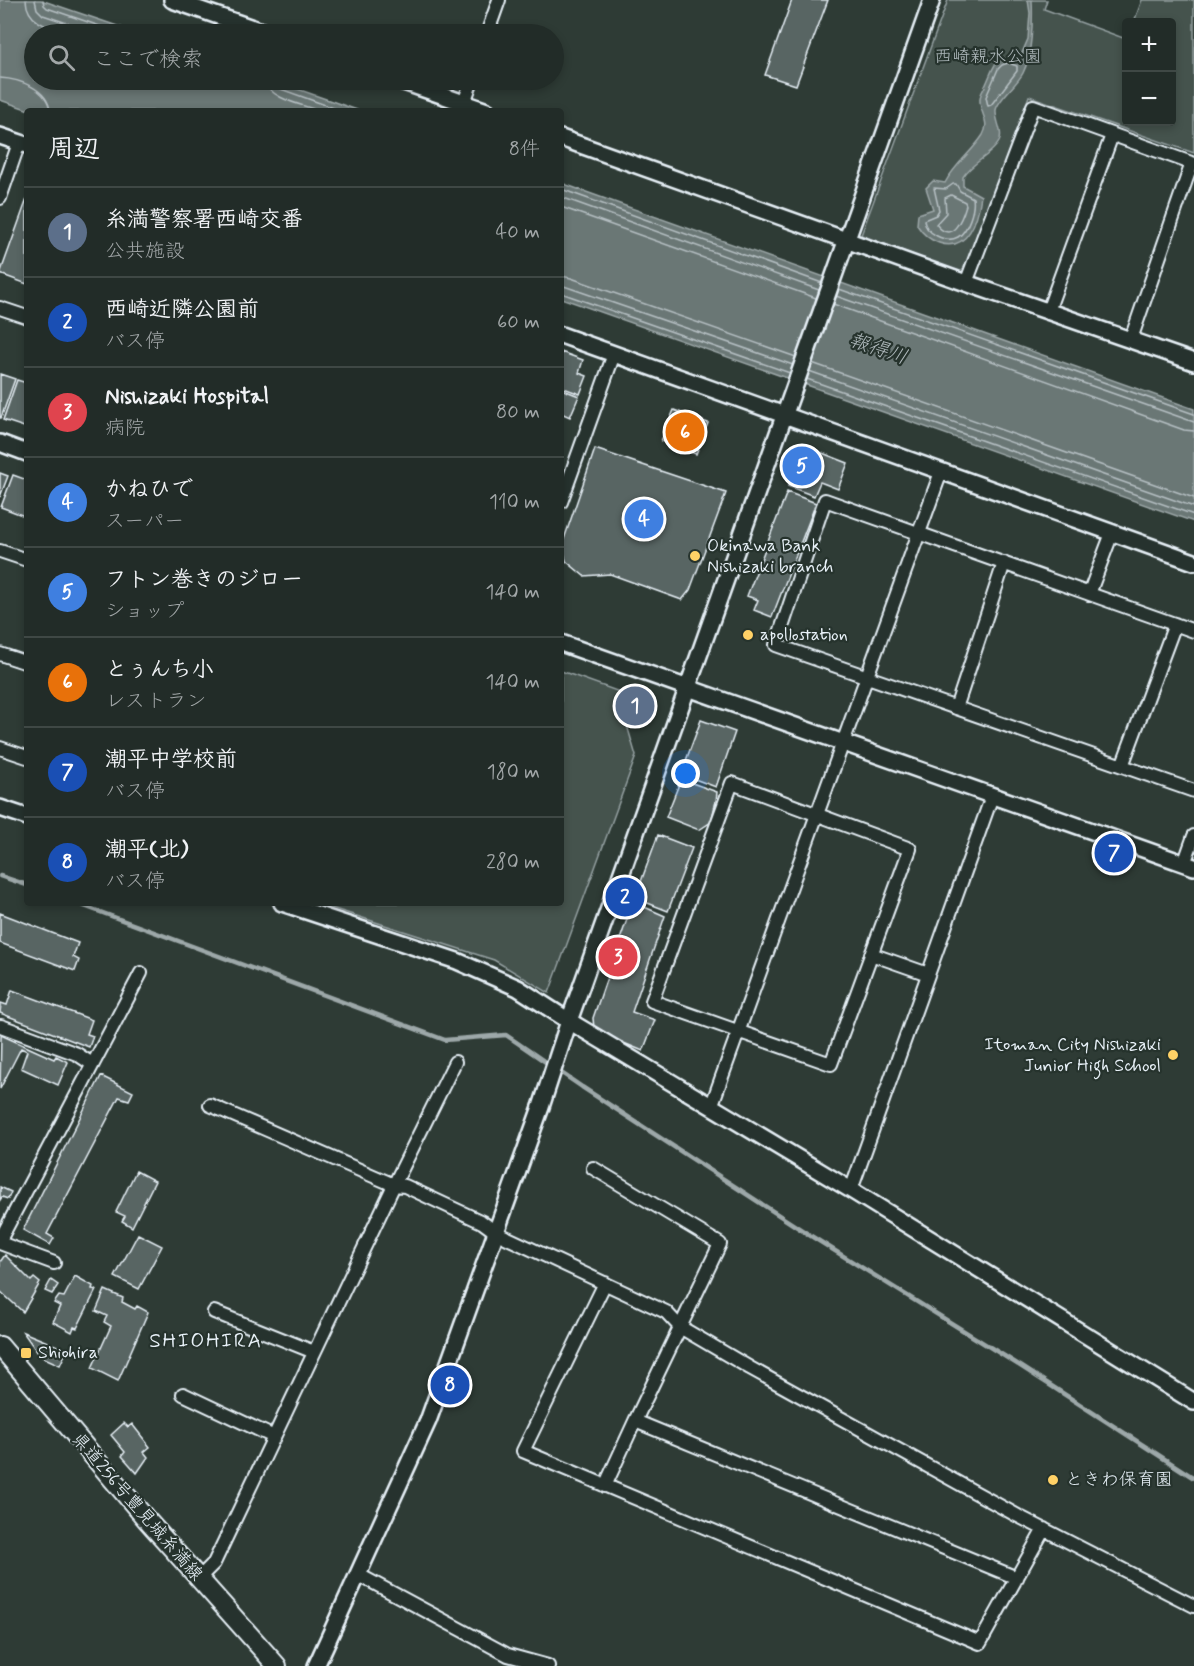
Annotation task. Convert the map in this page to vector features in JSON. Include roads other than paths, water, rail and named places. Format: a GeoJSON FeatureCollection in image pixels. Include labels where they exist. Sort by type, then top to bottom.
{"type":"FeatureCollection","features":[{"type":"Feature","properties":{"kind":"main road","name":"県道256号豊見城糸満線"},"geometry":{"type":"LineString","coordinates":[[0,1346],[277,1666]]}},
{"type":"Feature","properties":{"kind":"street"},"geometry":{"type":"LineString","coordinates":[[172,0],[241,24]]}},
{"type":"Feature","properties":{"kind":"street"},"geometry":{"type":"LineString","coordinates":[[492,24],[500,0]]}},
{"type":"Feature","properties":{"kind":"street"},"geometry":{"type":"LineString","coordinates":[[316,1666],[428,1421],[542,1107],[569,1021],[932,0]]}},
{"type":"Feature","properties":{"kind":"street"},"geometry":{"type":"LineString","coordinates":[[427,90],[478,108]]}},
{"type":"Feature","properties":{"kind":"street"},"geometry":{"type":"LineString","coordinates":[[464,103],[469,90]]}},
{"type":"Feature","properties":{"kind":"street"},"geometry":{"type":"LineString","coordinates":[[966,283],[1033,106],[1193,164],[1131,339]]}},
{"type":"Feature","properties":{"kind":"street"},"geometry":{"type":"LineString","coordinates":[[1048,311],[1112,135]]}},
{"type":"Feature","properties":{"kind":"street"},"geometry":{"type":"LineString","coordinates":[[0,136],[23,144],[0,198]]}},
{"type":"Feature","properties":{"kind":"street"},"geometry":{"type":"LineString","coordinates":[[564,139],[846,241],[1194,362]]}},
{"type":"Feature","properties":{"kind":"street"},"geometry":{"type":"LineString","coordinates":[[0,308],[24,316]]}},
{"type":"Feature","properties":{"kind":"street"},"geometry":{"type":"LineString","coordinates":[[564,336],[1194,562]]}},
{"type":"Feature","properties":{"kind":"street"},"geometry":{"type":"LineString","coordinates":[[564,494],[614,354]]}},
{"type":"Feature","properties":{"kind":"street"},"geometry":{"type":"LineString","coordinates":[[0,443],[24,452]]}},
{"type":"Feature","properties":{"kind":"street"},"geometry":{"type":"LineString","coordinates":[[711,1107],[941,472]]}},
{"type":"Feature","properties":{"kind":"street"},"geometry":{"type":"LineString","coordinates":[[1194,631],[825,500],[777,645],[1194,791]]}},
{"type":"Feature","properties":{"kind":"street"},"geometry":{"type":"LineString","coordinates":[[1089,594],[1112,533]]}},
{"type":"Feature","properties":{"kind":"street"},"geometry":{"type":"LineString","coordinates":[[0,550],[24,559]]}},
{"type":"Feature","properties":{"kind":"street"},"geometry":{"type":"LineString","coordinates":[[956,708],[1004,563]]}},
{"type":"Feature","properties":{"kind":"street"},"geometry":{"type":"LineString","coordinates":[[1122,766],[1175,624]]}},
{"type":"Feature","properties":{"kind":"street"},"geometry":{"type":"LineString","coordinates":[[564,644],[1189,866],[1194,836]]}},
{"type":"Feature","properties":{"kind":"street"},"geometry":{"type":"LineString","coordinates":[[0,654],[24,662]]}},
{"type":"Feature","properties":{"kind":"street"},"geometry":{"type":"LineString","coordinates":[[0,748],[24,756]]}},
{"type":"Feature","properties":{"kind":"street"},"geometry":{"type":"LineString","coordinates":[[732,783],[910,849],[871,954],[831,1064],[652,1001],[732,783]]}},
{"type":"Feature","properties":{"kind":"street"},"geometry":{"type":"LineString","coordinates":[[851,1190],[992,796]]}},
{"type":"Feature","properties":{"kind":"street"},"geometry":{"type":"LineString","coordinates":[[0,808],[24,816]]}},
{"type":"Feature","properties":{"kind":"street"},"geometry":{"type":"LineString","coordinates":[[291,906],[457,962],[518,988],[1194,1402]]}},
{"type":"Feature","properties":{"kind":"street"},"geometry":{"type":"LineString","coordinates":[[871,954],[928,974]]}},
{"type":"Feature","properties":{"kind":"street"},"geometry":{"type":"LineString","coordinates":[[54,1263],[0,1241],[141,973]]}},
{"type":"Feature","properties":{"kind":"street"},"geometry":{"type":"LineString","coordinates":[[1,1026],[77,1054],[92,1064]]}},
{"type":"Feature","properties":{"kind":"street"},"geometry":{"type":"LineString","coordinates":[[199,1578],[214,1563],[455,1062]]}},
{"type":"Feature","properties":{"kind":"street"},"geometry":{"type":"LineString","coordinates":[[210,1105],[394,1185],[405,1186],[482,1222],[496,1233],[666,1312],[680,1327],[750,1368],[1044,1529],[1194,1606]]}},
{"type":"Feature","properties":{"kind":"street"},"geometry":{"type":"LineString","coordinates":[[592,1168],[720,1244],[605,1486]]}},
{"type":"Feature","properties":{"kind":"street"},"geometry":{"type":"LineString","coordinates":[[605,1283],[523,1451],[980,1644],[1044,1529]]}},
{"type":"Feature","properties":{"kind":"street"},"geometry":{"type":"LineString","coordinates":[[214,1312],[314,1352]]}},
{"type":"Feature","properties":{"kind":"street"},"geometry":{"type":"LineString","coordinates":[[183,1394],[274,1437]]}},
{"type":"Feature","properties":{"kind":"street"},"geometry":{"type":"LineString","coordinates":[[635,1421],[1017,1578]]}},
{"type":"Feature","properties":{"kind":"street"},"geometry":{"type":"LineString","coordinates":[[359,1575],[508,1655],[548,1666]]}},
{"type":"Feature","properties":{"kind":"water"},"geometry":{"type":"Polygon","coordinates":[[[0,0],[41,0],[112,24],[24,24],[24,90],[300,90],[351,108],[24,108],[0,100],[0,0]]]}},
{"type":"Feature","properties":{"kind":"water"},"geometry":{"type":"Polygon","coordinates":[[[1028,0],[1032,0],[1032,8],[1028,57],[1020,78],[997,106],[999,142],[963,177],[963,186],[981,196],[974,224],[964,239],[957,243],[949,245],[939,243],[926,236],[917,225],[918,214],[933,209],[926,188],[933,181],[945,183],[983,135],[986,125],[980,104],[981,95],[997,61],[1005,58],[1019,60],[1028,39],[1030,13],[1028,0]]]}},
{"type":"Feature","properties":{"kind":"water","name":"報得川"},"geometry":{"type":"Polygon","coordinates":[[[564,184],[1194,409],[1194,522],[564,299],[564,184]]]}},
{"type":"Feature","properties":{"kind":"waterway"},"geometry":{"type":"LineString","coordinates":[[0,876],[24,884]]}},
{"type":"Feature","properties":{"kind":"waterway"},"geometry":{"type":"LineString","coordinates":[[84,906],[445,1040],[506,1035],[811,1236],[1022,1367],[1194,1478]]}},
{"type":"Feature","properties":{"kind":"place","name":"とぅんち小"},"geometry":{"type":"Point","coordinates":[685,432]}},
{"type":"Feature","properties":{"kind":"place","name":"フトン巻きのジロー"},"geometry":{"type":"Point","coordinates":[802,466]}},
{"type":"Feature","properties":{"kind":"place","name":"かねひで"},"geometry":{"type":"Point","coordinates":[644,519]}},
{"type":"Feature","properties":{"kind":"place","name":"Okinawa Bank Nishizaki branch"},"geometry":{"type":"Point","coordinates":[695,556]}},
{"type":"Feature","properties":{"kind":"place","name":"apollostation"},"geometry":{"type":"Point","coordinates":[748,635]}},
{"type":"Feature","properties":{"kind":"place","name":"糸満警察署西崎交番"},"geometry":{"type":"Point","coordinates":[635,706]}},
{"type":"Feature","properties":{"kind":"place","name":"潮平中学校前"},"geometry":{"type":"Point","coordinates":[1114,853]}},
{"type":"Feature","properties":{"kind":"place","name":"西崎近隣公園前"},"geometry":{"type":"Point","coordinates":[625,897]}},
{"type":"Feature","properties":{"kind":"place","name":"Nishizaki Hospital"},"geometry":{"type":"Point","coordinates":[618,957]}},
{"type":"Feature","properties":{"kind":"place","name":"Itoman City Nishizaki Junior High School"},"geometry":{"type":"Point","coordinates":[1173,1055]}},
{"type":"Feature","properties":{"kind":"place","name":"Shiohira"},"geometry":{"type":"Point","coordinates":[26,1353]}},
{"type":"Feature","properties":{"kind":"place","name":"潮平(北)"},"geometry":{"type":"Point","coordinates":[450,1385]}},
{"type":"Feature","properties":{"kind":"place","name":"ときわ保育園"},"geometry":{"type":"Point","coordinates":[1053,1480]}},
{"type":"Feature","properties":{"kind":"district","name":"SHIOHIRA"},"geometry":{"type":"Point","coordinates":[206,1341]}},
{"type":"Feature","properties":{"kind":"park label","name":"西崎親水公園"},"geometry":{"type":"Point","coordinates":[988,57]}}]}
